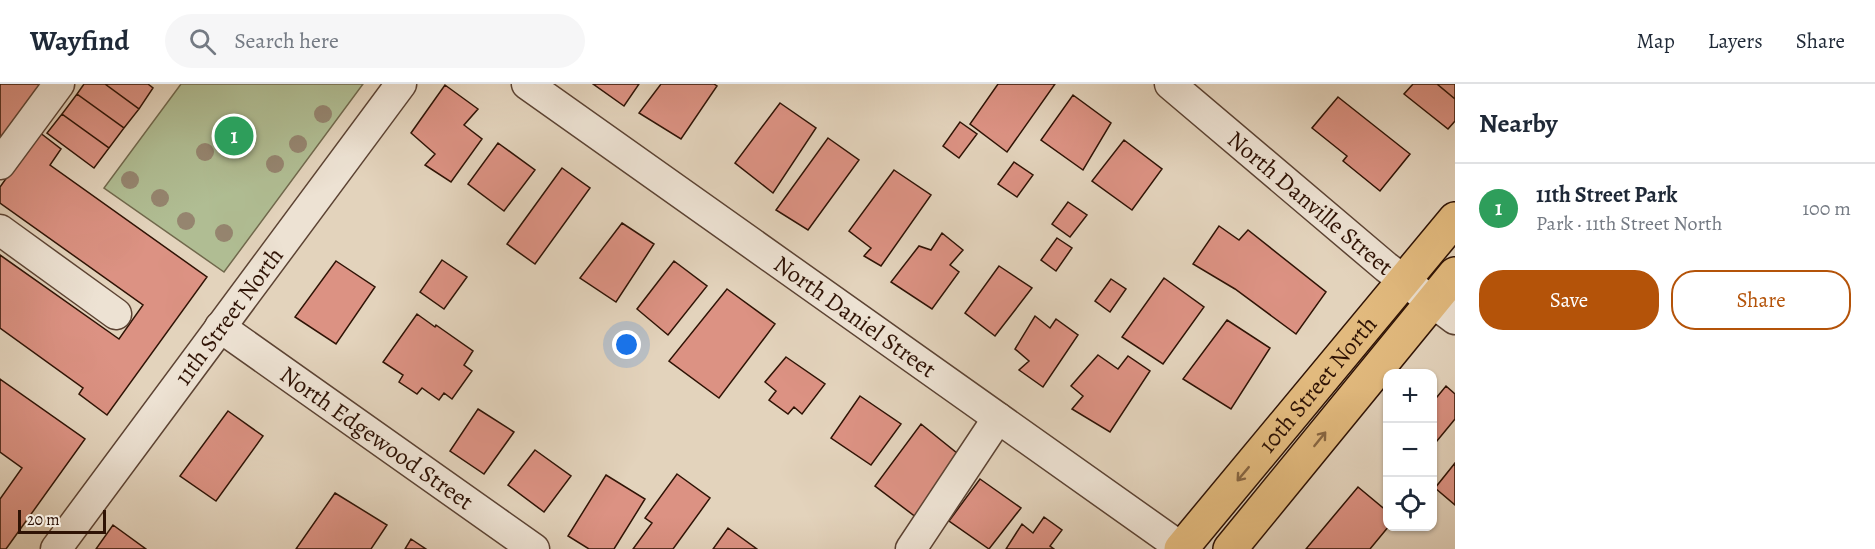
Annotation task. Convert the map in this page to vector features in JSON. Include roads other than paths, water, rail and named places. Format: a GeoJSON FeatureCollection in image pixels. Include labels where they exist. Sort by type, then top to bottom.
{"type":"FeatureCollection","features":[{"type":"Feature","properties":{"kind":"main road","name":"10th Street North"},"geometry":{"type":"LineString","coordinates":[[1182,549],[1455,219]]}},
{"type":"Feature","properties":{"kind":"main road","name":"10th Street North"},"geometry":{"type":"LineString","coordinates":[[1230,549],[1443,310],[1455,274]]}},
{"type":"Feature","properties":{"kind":"street"},"geometry":{"type":"LineString","coordinates":[[0,164],[59,84]]}},
{"type":"Feature","properties":{"kind":"street","name":"11th Street North"},"geometry":{"type":"LineString","coordinates":[[57,549],[401,84]]}},
{"type":"Feature","properties":{"kind":"street","name":"North Daniel Street"},"geometry":{"type":"LineString","coordinates":[[527,84],[1182,549]]}},
{"type":"Feature","properties":{"kind":"street","name":"North Danville Street"},"geometry":{"type":"LineString","coordinates":[[1170,84],[1404,281],[1443,310]]}},
{"type":"Feature","properties":{"kind":"street"},"geometry":{"type":"LineString","coordinates":[[0,230],[116,314]]}},
{"type":"Feature","properties":{"kind":"street","name":"North Edgewood Street"},"geometry":{"type":"LineString","coordinates":[[220,327],[534,549]]}},
{"type":"Feature","properties":{"kind":"street"},"geometry":{"type":"LineString","coordinates":[[911,549],[998,418]]}},
{"type":"Feature","properties":{"kind":"place","name":"11th Street Park"},"geometry":{"type":"Point","coordinates":[234,136]}}]}
